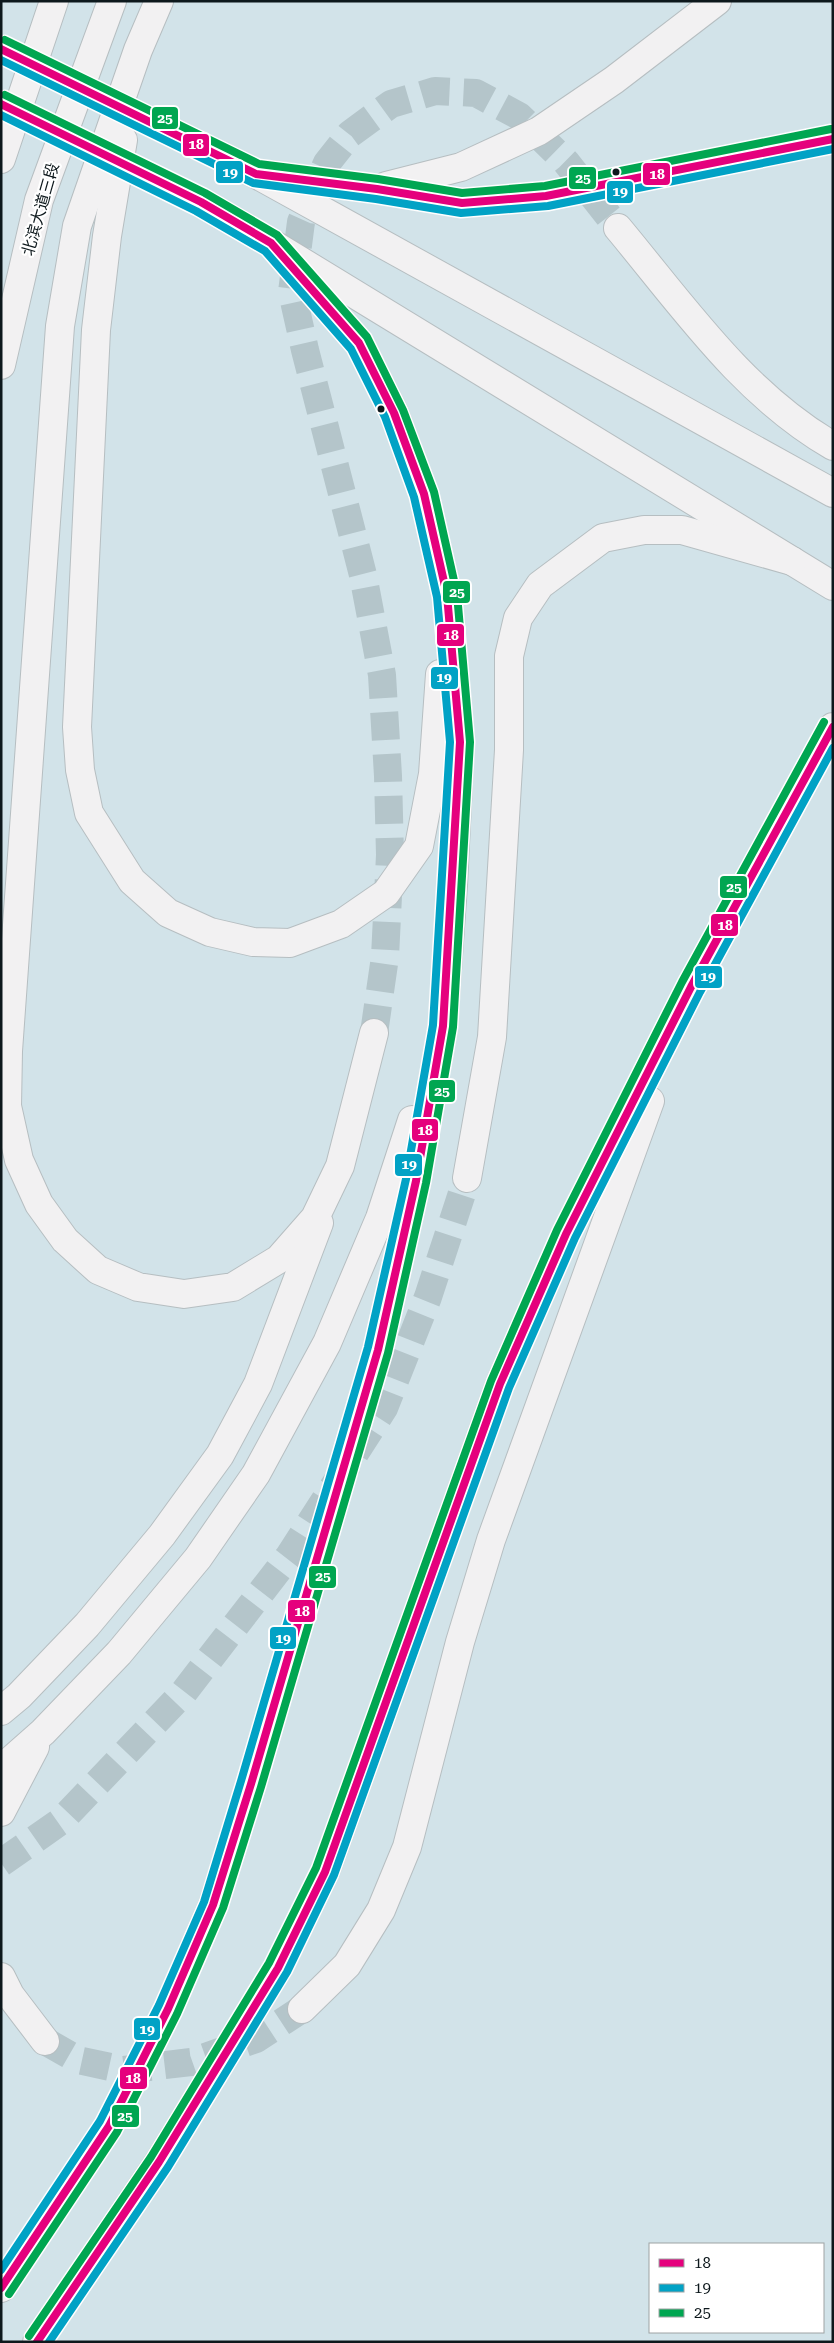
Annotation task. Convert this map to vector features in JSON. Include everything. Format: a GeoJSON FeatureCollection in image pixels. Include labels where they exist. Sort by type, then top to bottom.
{"type":"FeatureCollection","features":[{"type":"Feature","properties":{"kind":"main road"},"geometry":{"type":"LineString","coordinates":[[1,159],[54,1]]}},
{"type":"Feature","properties":{"kind":"main road","name":"北滨大道三段"},"geometry":{"type":"LineString","coordinates":[[1,365],[39,200],[112,1]]}},
{"type":"Feature","properties":{"kind":"main road"},"geometry":{"type":"LineString","coordinates":[[159,1],[138,50],[77,226],[60,326],[9,1042],[7,1106],[19,1160],[39,1204],[65,1240],[98,1270],[138,1287],[184,1294],[233,1286],[279,1259],[315,1218],[340,1166]]}},
{"type":"Feature","properties":{"kind":"main road"},"geometry":{"type":"LineString","coordinates":[[377,189],[461,167],[539,131],[614,80],[717,1]]}},
{"type":"Feature","properties":{"kind":"main road"},"geometry":{"type":"LineString","coordinates":[[1,49],[256,174],[833,493]]}},
{"type":"Feature","properties":{"kind":"main road"},"geometry":{"type":"LineString","coordinates":[[138,50],[107,236],[96,330],[77,727],[80,770],[89,813],[132,881],[168,912],[210,932],[253,942],[290,943],[340,924],[386,893],[419,846],[433,774],[447,595]]}},
{"type":"Feature","properties":{"kind":"main road"},"geometry":{"type":"LineString","coordinates":[[1,104],[201,202],[833,586]]}},
{"type":"Feature","properties":{"kind":"main road"},"geometry":{"type":"LineString","coordinates":[[256,174],[377,189],[462,203],[546,196],[833,139]]}},
{"type":"Feature","properties":{"kind":"main road"},"geometry":{"type":"LineString","coordinates":[[618,228],[728,361],[773,403],[833,446]]}},
{"type":"Feature","properties":{"kind":"main road"},"geometry":{"type":"LineString","coordinates":[[1,2288],[109,2126],[168,2009],[213,1905],[252,1784],[378,1350],[416,1181],[442,1026],[453,886],[460,742],[447,595],[424,494],[394,413],[359,343],[271,243]]}},
{"type":"Feature","properties":{"kind":"main road"},"geometry":{"type":"LineString","coordinates":[[467,1178],[492,1037],[509,750],[510,656],[518,618],[540,585],[603,538],[644,530],[682,530],[792,560]]}},
{"type":"Feature","properties":{"kind":"main road"},"geometry":{"type":"LineString","coordinates":[[37,2342],[159,2162],[278,1968],[325,1872],[500,1384],[566,1234],[691,987],[833,727]]}},
{"type":"Feature","properties":{"kind":"main road"},"geometry":{"type":"LineString","coordinates":[[302,2009],[347,1965],[381,1910],[407,1847],[460,1642],[491,1540],[691,987]]}},
{"type":"Feature","properties":{"kind":"main road"},"geometry":{"type":"LineString","coordinates":[[1,1769],[43,1732],[119,1653],[198,1558],[256,1474],[327,1343],[380,1218],[442,1026]]}},
{"type":"Feature","properties":{"kind":"main road"},"geometry":{"type":"LineString","coordinates":[[1,1711],[19,1696],[87,1625],[162,1535],[220,1455],[258,1384],[340,1166],[374,1033]]}},
{"type":"Feature","properties":{"kind":"main road"},"geometry":{"type":"LineString","coordinates":[[1,1812],[43,1732]]}},
{"type":"Feature","properties":{"kind":"main road"},"geometry":{"type":"LineString","coordinates":[[1,1977],[10,1995],[45,2040]]}},
{"type":"Feature","properties":{"kind":"tunnel"},"geometry":{"type":"LineString","coordinates":[[374,1033],[385,957],[390,855],[388,776],[382,675],[363,575],[305,350],[292,292],[301,222],[327,163],[350,134],[391,104],[435,91],[476,93],[519,116],[566,162],[618,228]]}},
{"type":"Feature","properties":{"kind":"tunnel"},"geometry":{"type":"LineString","coordinates":[[1,1863],[61,1821],[184,1692],[289,1556],[384,1408],[428,1297],[467,1178]]}},
{"type":"Feature","properties":{"kind":"tunnel"},"geometry":{"type":"LineString","coordinates":[[45,2041],[78,2060],[124,2070],[191,2062],[256,2039],[302,2009]]}},
{"type":"Feature","properties":{"kind":"transit line","name":"25"},"geometry":{"type":"LineString","coordinates":[[5,40],[259,164],[378,179],[462,193],[545,186],[831,129]]}},
{"type":"Feature","properties":{"kind":"transit line","name":"18"},"geometry":{"type":"LineString","coordinates":[[1,49],[256,174],[377,189],[462,203],[546,196],[833,139]]}},
{"type":"Feature","properties":{"kind":"transit line","name":"19"},"geometry":{"type":"LineString","coordinates":[[1,60],[253,183],[376,199],[461,213],[548,206],[833,149]]}},
{"type":"Feature","properties":{"kind":"transit line","name":"25"},"geometry":{"type":"LineString","coordinates":[[5,95],[205,193],[277,235],[367,337],[403,410],[434,492],[457,594],[470,742],[453,1027],[426,1183],[388,1353],[261,1787],[223,1908],[177,2014],[117,2132],[9,2294]]}},
{"type":"Feature","properties":{"kind":"transit line","name":"18"},"geometry":{"type":"LineString","coordinates":[[1,104],[201,202],[271,243],[359,343],[394,413],[424,494],[447,595],[460,742],[443,1026],[416,1181],[378,1350],[251,1784],[213,1905],[168,2009],[109,2126],[1,2288]]}},
{"type":"Feature","properties":{"kind":"transit line","name":"19"},"geometry":{"type":"LineString","coordinates":[[1,115],[196,211],[265,251],[351,349],[385,417],[414,497],[437,597],[450,742],[433,1025],[406,1179],[368,1347],[241,1781],[204,1902],[159,2005],[100,2121],[1,2270]]}},
{"type":"Feature","properties":{"kind":"transit line","name":"25"},"geometry":{"type":"LineString","coordinates":[[29,2336],[151,2157],[269,1963],[316,1868],[491,1381],[557,1230],[682,982],[824,722]]}},
{"type":"Feature","properties":{"kind":"transit line","name":"18"},"geometry":{"type":"LineString","coordinates":[[37,2342],[159,2162],[278,1968],[325,1872],[500,1384],[566,1234],[691,987],[833,727]]}},
{"type":"Feature","properties":{"kind":"transit line","name":"19"},"geometry":{"type":"LineString","coordinates":[[49,2342],[168,2167],[287,1972],[334,1875],[509,1388],[575,1238],[700,992],[833,748]]}}]}
